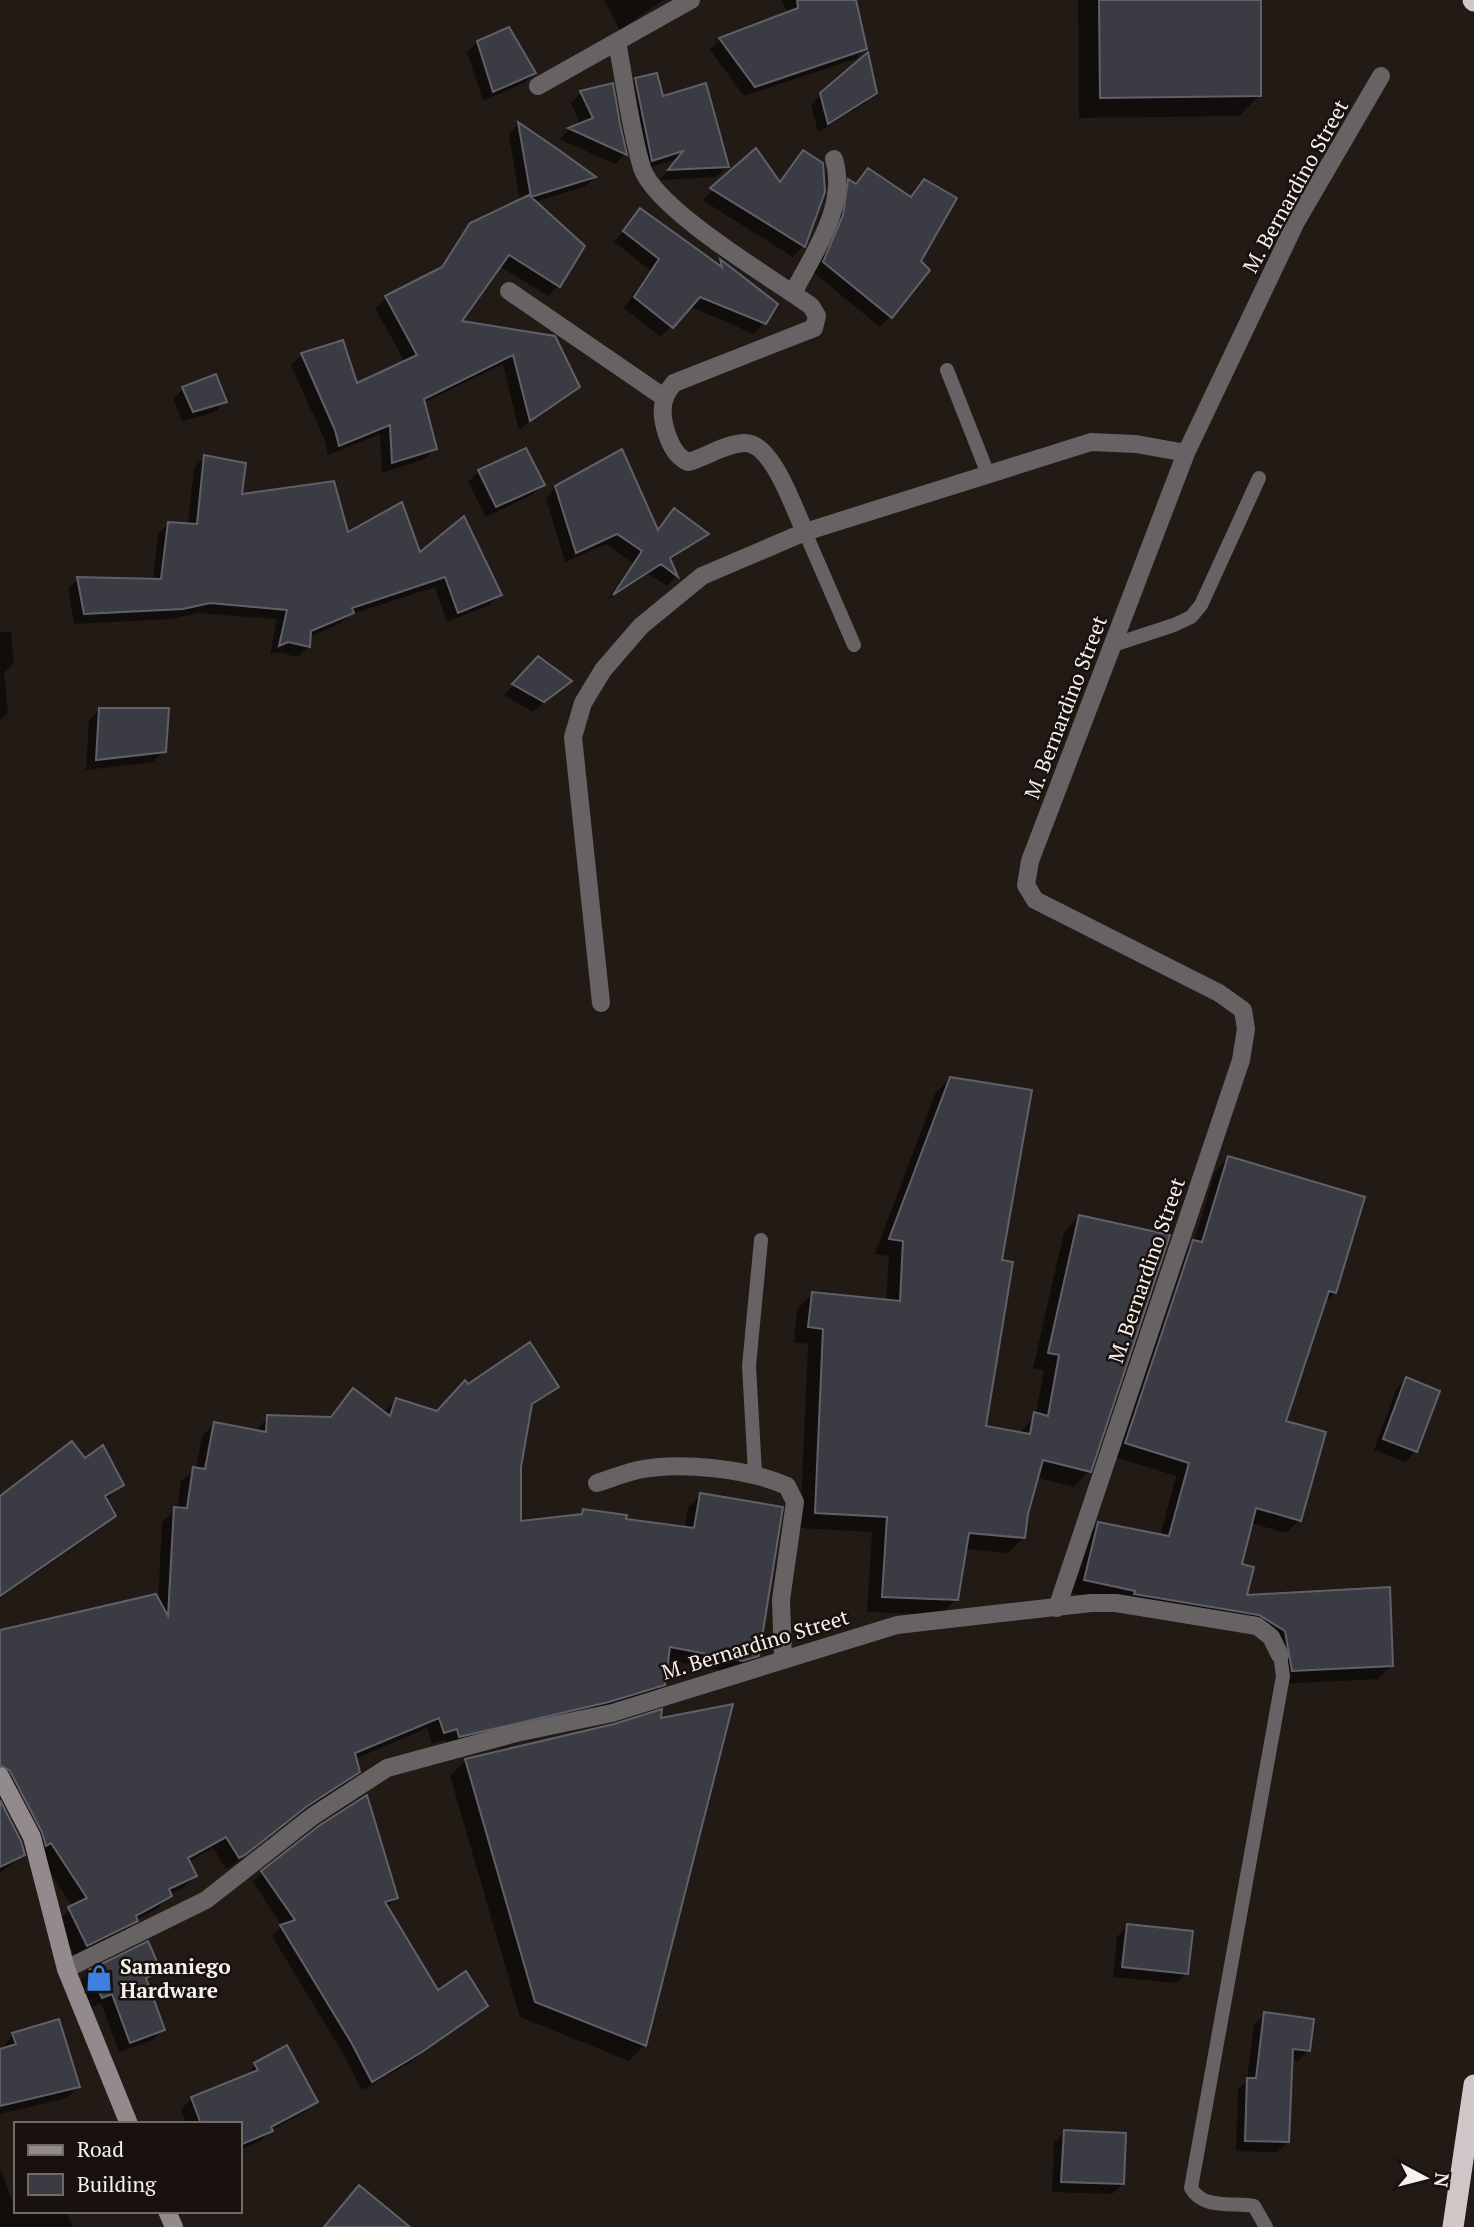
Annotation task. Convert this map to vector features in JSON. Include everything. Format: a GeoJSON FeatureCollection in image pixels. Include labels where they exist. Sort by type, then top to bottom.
{"type":"FeatureCollection","features":[{"type":"Feature","properties":{"kind":"highway"},"geometry":{"type":"LineString","coordinates":[[1453,2227],[1474,2085]]}},
{"type":"Feature","properties":{"kind":"main road"},"geometry":{"type":"LineString","coordinates":[[0,1776],[33,1837],[66,1969],[128,2122]]}},
{"type":"Feature","properties":{"kind":"street"},"geometry":{"type":"LineString","coordinates":[[538,86],[691,0]]}},
{"type":"Feature","properties":{"kind":"street"},"geometry":{"type":"LineString","coordinates":[[617,41],[643,170],[662,197],[689,220],[811,306],[817,316],[814,328],[674,383],[665,398],[664,422],[678,458],[688,462],[730,445],[747,442],[766,451],[805,531]]}},
{"type":"Feature","properties":{"kind":"street","name":"M. Bernardino Street"},"geometry":{"type":"LineString","coordinates":[[66,1969],[206,1900],[313,1816],[387,1768],[516,1733],[612,1713],[897,1625],[1057,1608],[1241,1060],[1246,1029],[1243,1010],[1219,993],[1035,900],[1026,885],[1030,861],[1186,453],[1296,222],[1381,76]]}},
{"type":"Feature","properties":{"kind":"street"},"geometry":{"type":"LineString","coordinates":[[793,293],[824,234],[832,211],[839,174],[834,159]]}},
{"type":"Feature","properties":{"kind":"street"},"geometry":{"type":"LineString","coordinates":[[509,291],[665,398]]}},
{"type":"Feature","properties":{"kind":"street"},"geometry":{"type":"LineString","coordinates":[[601,1003],[573,737],[583,703],[603,670],[641,626],[702,576],[805,531],[1091,442],[1136,444],[1186,453]]}},
{"type":"Feature","properties":{"kind":"street"},"geometry":{"type":"LineString","coordinates":[[597,1483],[639,1469],[700,1468],[755,1473],[787,1486],[795,1502],[781,1600],[783,1659]]}},
{"type":"Feature","properties":{"kind":"street"},"geometry":{"type":"LineString","coordinates":[[1057,1608],[1091,1603],[1116,1603],[1257,1626],[1271,1637],[1280,1655]]}},
{"type":"Feature","properties":{"kind":"lane"},"geometry":{"type":"LineString","coordinates":[[947,370],[988,474]]}},
{"type":"Feature","properties":{"kind":"lane"},"geometry":{"type":"LineString","coordinates":[[1113,645],[1164,629],[1191,617],[1201,605],[1259,478]]}},
{"type":"Feature","properties":{"kind":"lane"},"geometry":{"type":"LineString","coordinates":[[805,531],[854,645]]}},
{"type":"Feature","properties":{"kind":"lane"},"geometry":{"type":"LineString","coordinates":[[755,1473],[749,1366],[761,1240]]}},
{"type":"Feature","properties":{"kind":"lane"},"geometry":{"type":"LineString","coordinates":[[1266,2227],[1254,2206],[1235,2202],[1208,2203],[1197,2199],[1191,2188],[1283,1676],[1280,1655]]}},
{"type":"Feature","properties":{"kind":"building"},"geometry":{"type":"Polygon","coordinates":[[[797,0],[856,0],[867,49],[755,87],[719,38],[798,8],[797,0]]]}},
{"type":"Feature","properties":{"kind":"building"},"geometry":{"type":"Polygon","coordinates":[[[1099,0],[1261,0],[1261,96],[1100,98],[1099,0]]]}},
{"type":"Feature","properties":{"kind":"building"},"geometry":{"type":"Polygon","coordinates":[[[509,27],[536,73],[493,92],[477,41],[509,27]]]}},
{"type":"Feature","properties":{"kind":"building"},"geometry":{"type":"Polygon","coordinates":[[[868,52],[877,93],[828,124],[820,93],[868,52]]]}},
{"type":"Feature","properties":{"kind":"building"},"geometry":{"type":"Polygon","coordinates":[[[657,73],[663,96],[706,83],[729,167],[668,170],[683,151],[652,161],[635,78],[657,73]]]}},
{"type":"Feature","properties":{"kind":"building"},"geometry":{"type":"Polygon","coordinates":[[[613,83],[627,155],[568,128],[593,118],[580,91],[613,83]]]}},
{"type":"Feature","properties":{"kind":"building"},"geometry":{"type":"Polygon","coordinates":[[[518,122],[559,150],[596,177],[531,197],[518,122]]]}},
{"type":"Feature","properties":{"kind":"building"},"geometry":{"type":"Polygon","coordinates":[[[756,148],[780,182],[803,150],[823,163],[825,192],[805,247],[710,188],[756,148]]]}},
{"type":"Feature","properties":{"kind":"building"},"geometry":{"type":"Polygon","coordinates":[[[868,168],[911,197],[924,179],[957,198],[921,261],[930,270],[892,318],[823,262],[843,215],[848,179],[856,184],[868,168]]]}},
{"type":"Feature","properties":{"kind":"building"},"geometry":{"type":"Polygon","coordinates":[[[529,195],[585,246],[560,287],[509,255],[462,321],[555,336],[580,387],[530,421],[513,355],[424,399],[437,449],[392,463],[390,425],[339,446],[335,430],[301,353],[343,340],[357,383],[417,355],[385,296],[442,267],[470,223],[529,195]]]}},
{"type":"Feature","properties":{"kind":"building"},"geometry":{"type":"Polygon","coordinates":[[[640,208],[722,267],[720,259],[778,304],[766,324],[700,297],[673,328],[634,297],[659,259],[623,231],[640,208]]]}},
{"type":"Feature","properties":{"kind":"building"},"geometry":{"type":"Polygon","coordinates":[[[216,374],[227,402],[193,412],[182,387],[216,374]]]}},
{"type":"Feature","properties":{"kind":"building"},"geometry":{"type":"Polygon","coordinates":[[[526,448],[545,485],[496,507],[478,470],[526,448]]]}},
{"type":"Feature","properties":{"kind":"building"},"geometry":{"type":"Polygon","coordinates":[[[622,449],[658,530],[674,508],[709,534],[670,558],[678,577],[661,564],[613,595],[642,551],[617,534],[576,553],[555,486],[622,449]]]}},
{"type":"Feature","properties":{"kind":"building"},"geometry":{"type":"Polygon","coordinates":[[[204,455],[246,463],[242,494],[334,481],[348,532],[402,502],[420,552],[464,516],[502,595],[458,613],[445,577],[352,608],[354,613],[311,631],[310,647],[288,642],[279,646],[287,610],[210,603],[183,609],[84,614],[77,577],[161,579],[168,522],[197,524],[204,455]]]}},
{"type":"Feature","properties":{"kind":"building"},"geometry":{"type":"Polygon","coordinates":[[[538,656],[572,681],[544,702],[512,684],[538,656]]]}},
{"type":"Feature","properties":{"kind":"building"},"geometry":{"type":"Polygon","coordinates":[[[99,708],[169,708],[166,752],[96,760],[99,708]]]}},
{"type":"Feature","properties":{"kind":"building"},"geometry":{"type":"Polygon","coordinates":[[[950,1077],[1032,1090],[1002,1260],[1013,1262],[986,1426],[1030,1434],[1034,1412],[1048,1416],[1059,1355],[1048,1353],[1079,1215],[1170,1235],[1091,1472],[1043,1460],[1028,1514],[1025,1538],[969,1533],[958,1600],[882,1597],[887,1517],[815,1513],[823,1329],[808,1327],[812,1292],[900,1301],[903,1241],[889,1239],[950,1077]]]}},
{"type":"Feature","properties":{"kind":"building"},"geometry":{"type":"Polygon","coordinates":[[[1228,1156],[1365,1197],[1336,1293],[1329,1291],[1286,1421],[1326,1432],[1301,1521],[1256,1508],[1242,1564],[1254,1567],[1247,1595],[1390,1587],[1393,1666],[1292,1671],[1285,1631],[1259,1615],[1134,1594],[1135,1591],[1084,1580],[1098,1522],[1169,1536],[1189,1463],[1125,1443],[1193,1240],[1202,1242],[1228,1156]]]}},
{"type":"Feature","properties":{"kind":"building"},"geometry":{"type":"Polygon","coordinates":[[[530,1342],[559,1387],[532,1404],[521,1467],[521,1521],[582,1514],[583,1509],[627,1515],[626,1519],[694,1528],[700,1493],[783,1507],[759,1656],[743,1661],[670,1647],[665,1685],[609,1702],[459,1737],[457,1729],[444,1733],[439,1718],[355,1753],[360,1772],[306,1807],[245,1855],[239,1858],[226,1837],[188,1858],[197,1876],[169,1889],[172,1896],[136,1916],[138,1921],[87,1946],[68,1907],[87,1898],[51,1843],[46,1846],[42,1832],[10,1771],[0,1765],[0,1630],[156,1594],[168,1616],[174,1507],[187,1508],[193,1467],[205,1469],[214,1422],[266,1432],[267,1415],[331,1417],[353,1388],[390,1416],[396,1398],[437,1411],[465,1380],[468,1384],[530,1342]]]}},
{"type":"Feature","properties":{"kind":"building"},"geometry":{"type":"Polygon","coordinates":[[[1406,1377],[1440,1391],[1417,1452],[1383,1439],[1406,1377]]]}},
{"type":"Feature","properties":{"kind":"building"},"geometry":{"type":"Polygon","coordinates":[[[72,1441],[85,1458],[103,1445],[124,1485],[105,1496],[116,1516],[0,1596],[0,1496],[72,1441]]]}},
{"type":"Feature","properties":{"kind":"building"},"geometry":{"type":"Polygon","coordinates":[[[733,1704],[646,2046],[535,2002],[465,1759],[614,1724],[662,1709],[661,1718],[733,1704]]]}},
{"type":"Feature","properties":{"kind":"building"},"geometry":{"type":"Polygon","coordinates":[[[367,1795],[398,1898],[385,1902],[438,1990],[466,1971],[488,2006],[422,2052],[372,2082],[351,2042],[280,1925],[295,1920],[261,1871],[320,1825],[367,1795]]]}},
{"type":"Feature","properties":{"kind":"building"},"geometry":{"type":"Polygon","coordinates":[[[0,1800],[21,1841],[25,1855],[0,1867],[0,1800]]]}},
{"type":"Feature","properties":{"kind":"building"},"geometry":{"type":"Polygon","coordinates":[[[1127,1924],[1193,1931],[1188,1974],[1122,1967],[1127,1924]]]}},
{"type":"Feature","properties":{"kind":"building"},"geometry":{"type":"Polygon","coordinates":[[[148,1941],[161,1971],[146,1978],[165,2030],[130,2043],[112,1994],[102,1998],[89,1970],[148,1941]]]}},
{"type":"Feature","properties":{"kind":"building"},"geometry":{"type":"Polygon","coordinates":[[[1264,2012],[1314,2019],[1310,2051],[1293,2049],[1289,2142],[1245,2141],[1247,2078],[1256,2078],[1264,2012]]]}},
{"type":"Feature","properties":{"kind":"building"},"geometry":{"type":"Polygon","coordinates":[[[59,2019],[80,2087],[0,2106],[0,2049],[16,2044],[12,2033],[59,2019]]]}},
{"type":"Feature","properties":{"kind":"building"},"geometry":{"type":"Polygon","coordinates":[[[287,2045],[318,2102],[271,2127],[273,2131],[242,2144],[242,2122],[200,2122],[191,2097],[258,2070],[254,2063],[287,2045]]]}},
{"type":"Feature","properties":{"kind":"building"},"geometry":{"type":"Polygon","coordinates":[[[1064,2130],[1126,2133],[1124,2184],[1061,2182],[1064,2130]]]}},
{"type":"Feature","properties":{"kind":"building"},"geometry":{"type":"Polygon","coordinates":[[[359,2185],[410,2227],[324,2227],[359,2185]]]}},
{"type":"Feature","properties":{"kind":"place","name":"Samaniego Hardware"},"geometry":{"type":"Point","coordinates":[99,1978]}}]}
